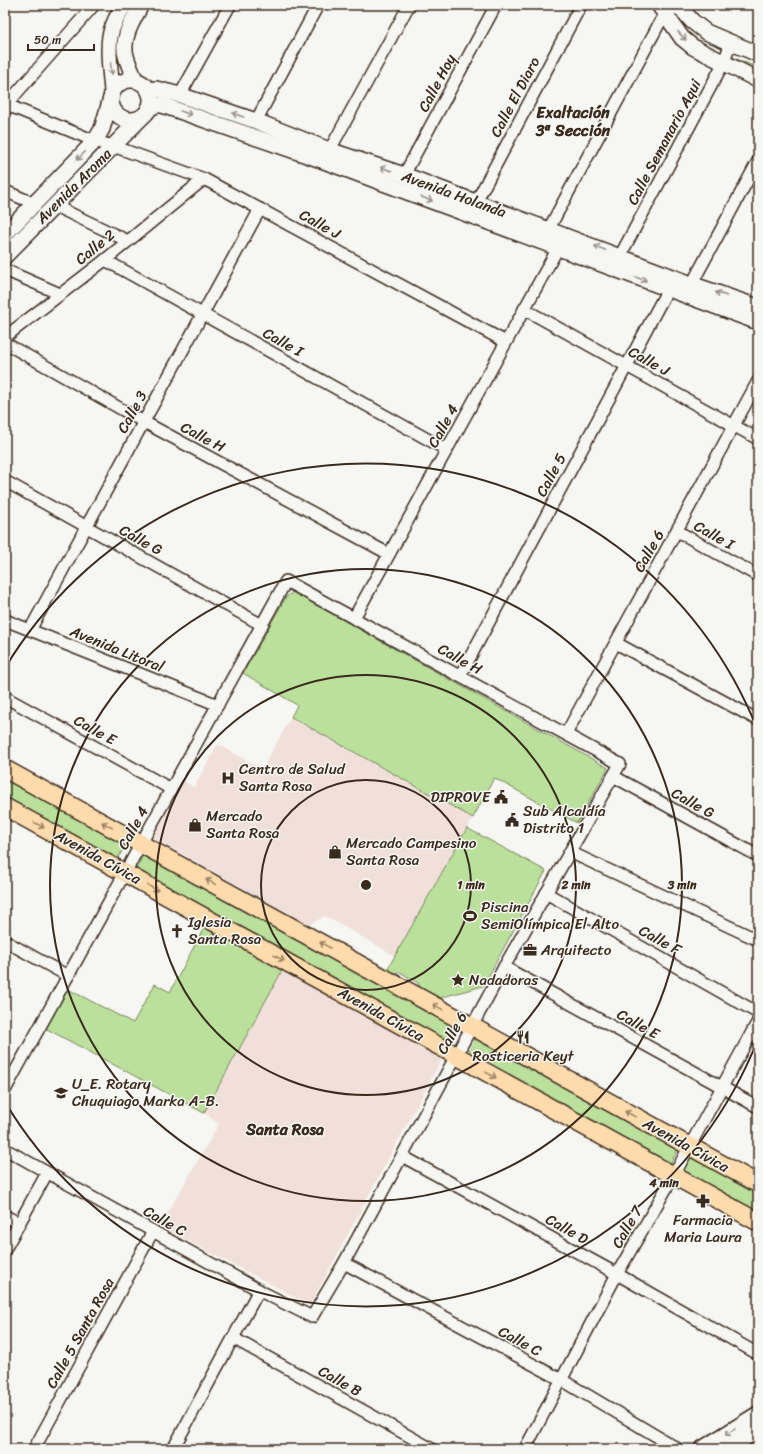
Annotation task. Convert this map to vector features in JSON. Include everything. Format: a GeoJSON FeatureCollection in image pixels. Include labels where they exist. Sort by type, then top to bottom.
{"type":"FeatureCollection","features":[{"type":"Feature","properties":{"kind":"main road","name":"Avenida Cívica"},"geometry":{"type":"LineString","coordinates":[[5,769],[758,1184]]}},
{"type":"Feature","properties":{"kind":"main road","name":"Avenida Cívica"},"geometry":{"type":"LineString","coordinates":[[5,807],[758,1222]]}},
{"type":"Feature","properties":{"kind":"street"},"geometry":{"type":"LineString","coordinates":[[6,104],[94,5]]}},
{"type":"Feature","properties":{"kind":"street","name":"Avenida Aroma"},"geometry":{"type":"LineString","coordinates":[[5,234],[95,141],[102,129],[112,95],[109,51],[110,37],[114,22],[124,5]]}},
{"type":"Feature","properties":{"kind":"street"},"geometry":{"type":"LineString","coordinates":[[135,80],[126,56],[125,47],[128,32],[142,5]]}},
{"type":"Feature","properties":{"kind":"street"},"geometry":{"type":"LineString","coordinates":[[168,107],[230,5]]}},
{"type":"Feature","properties":{"kind":"street"},"geometry":{"type":"LineString","coordinates":[[256,121],[318,5]]}},
{"type":"Feature","properties":{"kind":"street"},"geometry":{"type":"LineString","coordinates":[[327,156],[409,5]]}},
{"type":"Feature","properties":{"kind":"street","name":"Calle Hoy"},"geometry":{"type":"LineString","coordinates":[[404,175],[496,5]]}},
{"type":"Feature","properties":{"kind":"street","name":"Calle El Diaro"},"geometry":{"type":"LineString","coordinates":[[476,202],[581,5]]}},
{"type":"Feature","properties":{"kind":"street"},"geometry":{"type":"LineString","coordinates":[[662,10],[678,5],[698,26],[706,32],[758,54]]}},
{"type":"Feature","properties":{"kind":"street"},"geometry":{"type":"LineString","coordinates":[[662,10],[682,38],[687,42],[758,80]]}},
{"type":"Feature","properties":{"kind":"street"},"geometry":{"type":"LineString","coordinates":[[546,236],[660,22],[662,10]]}},
{"type":"Feature","properties":{"kind":"street","name":"Calle Semanario Aqui"},"geometry":{"type":"LineString","coordinates":[[620,256],[724,62],[731,42]]}},
{"type":"Feature","properties":{"kind":"street"},"geometry":{"type":"LineString","coordinates":[[124,80],[135,80],[141,82],[149,90],[151,96],[146,112],[137,119],[131,120],[118,116],[111,105],[112,95],[119,83],[124,80]]}},
{"type":"Feature","properties":{"kind":"street","name":"Avenida Holanda"},"geometry":{"type":"LineString","coordinates":[[149,90],[156,89],[177,94],[256,121],[327,156],[404,175],[476,202],[546,236],[558,248],[668,289],[689,289],[758,307]]}},
{"type":"Feature","properties":{"kind":"street","name":"Calle J"},"geometry":{"type":"LineString","coordinates":[[6,104],[95,141],[113,146],[204,180],[506,342]]}},
{"type":"Feature","properties":{"kind":"street","name":"Avenida Holanda"},"geometry":{"type":"LineString","coordinates":[[146,112],[157,105],[168,107],[327,156],[546,236],[620,256],[758,322]]}},
{"type":"Feature","properties":{"kind":"street","name":"Avenida Aroma"},"geometry":{"type":"LineString","coordinates":[[5,256],[146,112]]}},
{"type":"Feature","properties":{"kind":"street"},"geometry":{"type":"LineString","coordinates":[[689,289],[758,161]]}},
{"type":"Feature","properties":{"kind":"street","name":"Calle 2"},"geometry":{"type":"LineString","coordinates":[[5,338],[204,180]]}},
{"type":"Feature","properties":{"kind":"street"},"geometry":{"type":"LineString","coordinates":[[5,191],[35,204]]}},
{"type":"Feature","properties":{"kind":"street"},"geometry":{"type":"LineString","coordinates":[[55,206],[128,241]]}},
{"type":"Feature","properties":{"kind":"street","name":"Calle 3"},"geometry":{"type":"LineString","coordinates":[[30,630],[260,209]]}},
{"type":"Feature","properties":{"kind":"street","name":"Calle 4"},"geometry":{"type":"LineString","coordinates":[[354,618],[558,248]]}},
{"type":"Feature","properties":{"kind":"street","name":"Calle I"},"geometry":{"type":"LineString","coordinates":[[105,260],[447,450]]}},
{"type":"Feature","properties":{"kind":"street"},"geometry":{"type":"LineString","coordinates":[[5,270],[60,294]]}},
{"type":"Feature","properties":{"kind":"street","name":"Calle 5"},"geometry":{"type":"LineString","coordinates":[[460,676],[668,289]]}},
{"type":"Feature","properties":{"kind":"street","name":"Calle J"},"geometry":{"type":"LineString","coordinates":[[524,309],[758,439]]}},
{"type":"Feature","properties":{"kind":"street","name":"Calle H"},"geometry":{"type":"LineString","coordinates":[[5,343],[144,422],[389,554]]}},
{"type":"Feature","properties":{"kind":"street","name":"Calle 6"},"geometry":{"type":"LineString","coordinates":[[566,734],[758,381]]}},
{"type":"Feature","properties":{"kind":"street","name":"Calle G"},"geometry":{"type":"LineString","coordinates":[[5,481],[262,625]]}},
{"type":"Feature","properties":{"kind":"street","name":"Calle I"},"geometry":{"type":"LineString","coordinates":[[677,531],[758,576]]}},
{"type":"Feature","properties":{"kind":"street","name":"Calle 4"},"geometry":{"type":"LineString","coordinates":[[7,1083],[68,976],[286,581]]}},
{"type":"Feature","properties":{"kind":"street","name":"Calle H"},"geometry":{"type":"LineString","coordinates":[[286,581],[620,764]]}},
{"type":"Feature","properties":{"kind":"street","name":"Avenida Litoral"},"geometry":{"type":"LineString","coordinates":[[5,620],[218,705]]}},
{"type":"Feature","properties":{"kind":"street"},"geometry":{"type":"LineString","coordinates":[[616,643],[758,720]]}},
{"type":"Feature","properties":{"kind":"street","name":"Calle E"},"geometry":{"type":"LineString","coordinates":[[5,697],[171,789]]}},
{"type":"Feature","properties":{"kind":"street","name":"Calle 6"},"geometry":{"type":"LineString","coordinates":[[312,1317],[344,1263],[504,967],[620,764]]}},
{"type":"Feature","properties":{"kind":"street","name":"Calle G"},"geometry":{"type":"LineString","coordinates":[[613,776],[758,856]]}},
{"type":"Feature","properties":{"kind":"street"},"geometry":{"type":"LineString","coordinates":[[570,852],[758,940]]}},
{"type":"Feature","properties":{"kind":"street","name":"Calle F"},"geometry":{"type":"LineString","coordinates":[[546,893],[758,1013]]}},
{"type":"Feature","properties":{"kind":"street"},"geometry":{"type":"LineString","coordinates":[[5,941],[68,976]]}},
{"type":"Feature","properties":{"kind":"street","name":"Calle E"},"geometry":{"type":"LineString","coordinates":[[504,967],[758,1107]]}},
{"type":"Feature","properties":{"kind":"street","name":"Calle 7"},"geometry":{"type":"LineString","coordinates":[[525,1449],[617,1274],[674,1175],[758,1021]]}},
{"type":"Feature","properties":{"kind":"street","name":"Calle C"},"geometry":{"type":"LineString","coordinates":[[5,1149],[153,1232],[312,1317]]}},
{"type":"Feature","properties":{"kind":"street","name":"Calle D"},"geometry":{"type":"LineString","coordinates":[[402,1156],[617,1274],[758,1354]]}},
{"type":"Feature","properties":{"kind":"street"},"geometry":{"type":"LineString","coordinates":[[5,1249],[47,1172]]}},
{"type":"Feature","properties":{"kind":"street"},"geometry":{"type":"LineString","coordinates":[[5,1216],[19,1223]]}},
{"type":"Feature","properties":{"kind":"street","name":"Calle 5 Santa Rosa"},"geometry":{"type":"LineString","coordinates":[[34,1449],[153,1232]]}},
{"type":"Feature","properties":{"kind":"street","name":"Calle C"},"geometry":{"type":"LineString","coordinates":[[344,1263],[562,1380],[678,1449]]}},
{"type":"Feature","properties":{"kind":"street"},"geometry":{"type":"LineString","coordinates":[[177,1447],[259,1290]]}},
{"type":"Feature","properties":{"kind":"street","name":"Calle B"},"geometry":{"type":"LineString","coordinates":[[233,1338],[432,1449]]}},
{"type":"Feature","properties":{"kind":"street"},"geometry":{"type":"LineString","coordinates":[[705,1448],[758,1414]]}},
{"type":"Feature","properties":{"kind":"street"},"geometry":{"type":"LineString","coordinates":[[728,1449],[758,1430]]}},
{"type":"Feature","properties":{"kind":"shaded area","name":"Mercado Campesino Santa Rosa"},"geometry":{"type":"Polygon","coordinates":[[[291,717],[473,818],[395,956],[325,916],[309,925],[153,838],[184,781],[194,787],[218,744],[262,769],[291,717]]]}},
{"type":"Feature","properties":{"kind":"shaded area"},"geometry":{"type":"Polygon","coordinates":[[[283,969],[442,1059],[310,1305],[160,1226],[219,1124],[204,1113],[283,969]]]}},
{"type":"Feature","properties":{"kind":"green space"},"geometry":{"type":"Polygon","coordinates":[[[730,56],[758,68],[758,79],[728,63],[730,56]]]}},
{"type":"Feature","properties":{"kind":"green space"},"geometry":{"type":"Polygon","coordinates":[[[293,592],[608,768],[577,823],[494,778],[473,818],[291,717],[297,705],[243,673],[286,597],[293,592]]]}},
{"type":"Feature","properties":{"kind":"green space"},"geometry":{"type":"Polygon","coordinates":[[[5,778],[126,844],[116,862],[5,802],[5,778]]]}},
{"type":"Feature","properties":{"kind":"green space","name":"Piscina SemiOlímpica El Alto"},"geometry":{"type":"Polygon","coordinates":[[[467,828],[546,871],[483,986],[439,998],[420,988],[418,983],[400,972],[392,973],[387,970],[467,828]]]}},
{"type":"Feature","properties":{"kind":"green space"},"geometry":{"type":"Polygon","coordinates":[[[144,854],[458,1027],[448,1045],[134,872],[144,854]]]}},
{"type":"Feature","properties":{"kind":"green space"},"geometry":{"type":"Polygon","coordinates":[[[206,924],[283,969],[204,1113],[45,1028],[66,988],[133,1023],[155,984],[170,992],[206,924]]]}},
{"type":"Feature","properties":{"kind":"green space"},"geometry":{"type":"Polygon","coordinates":[[[477,1036],[679,1148],[669,1166],[467,1054],[477,1036]]]}},
{"type":"Feature","properties":{"kind":"green space"},"geometry":{"type":"Polygon","coordinates":[[[690,1154],[758,1192],[758,1215],[681,1172],[690,1154]]]}},
{"type":"Feature","properties":{"kind":"place","name":"Centro de Salud Santa Rosa"},"geometry":{"type":"Point","coordinates":[228,778]}},
{"type":"Feature","properties":{"kind":"place","name":"DIPROVE"},"geometry":{"type":"Point","coordinates":[501,797]}},
{"type":"Feature","properties":{"kind":"place","name":"Sub Alcaldía Distrito 1"},"geometry":{"type":"Point","coordinates":[512,820]}},
{"type":"Feature","properties":{"kind":"place","name":"Mercado Santa Rosa"},"geometry":{"type":"Point","coordinates":[195,825]}},
{"type":"Feature","properties":{"kind":"place","name":"Mercado Campesino Santa Rosa"},"geometry":{"type":"Point","coordinates":[335,852]}},
{"type":"Feature","properties":{"kind":"place","name":"Piscina SemiOlímpica El Alto"},"geometry":{"type":"Point","coordinates":[470,916]}},
{"type":"Feature","properties":{"kind":"place","name":"Iglesia Santa Rosa"},"geometry":{"type":"Point","coordinates":[177,931]}},
{"type":"Feature","properties":{"kind":"place","name":"Arquitecto"},"geometry":{"type":"Point","coordinates":[530,950]}},
{"type":"Feature","properties":{"kind":"place","name":"Nadadoras"},"geometry":{"type":"Point","coordinates":[458,980]}},
{"type":"Feature","properties":{"kind":"place","name":"Rosticeria Keyt"},"geometry":{"type":"Point","coordinates":[523,1037]}},
{"type":"Feature","properties":{"kind":"place","name":"U_E. Rotary Chuquiago Marka A-B."},"geometry":{"type":"Point","coordinates":[61,1093]}},
{"type":"Feature","properties":{"kind":"place","name":"Farmacia Maria Laura"},"geometry":{"type":"Point","coordinates":[703,1201]}},
{"type":"Feature","properties":{"kind":"district","name":"Exaltación 3ª Sección"},"geometry":{"type":"Point","coordinates":[573,121]}},
{"type":"Feature","properties":{"kind":"district","name":"Santa Rosa"},"geometry":{"type":"Point","coordinates":[285,1129]}}]}
